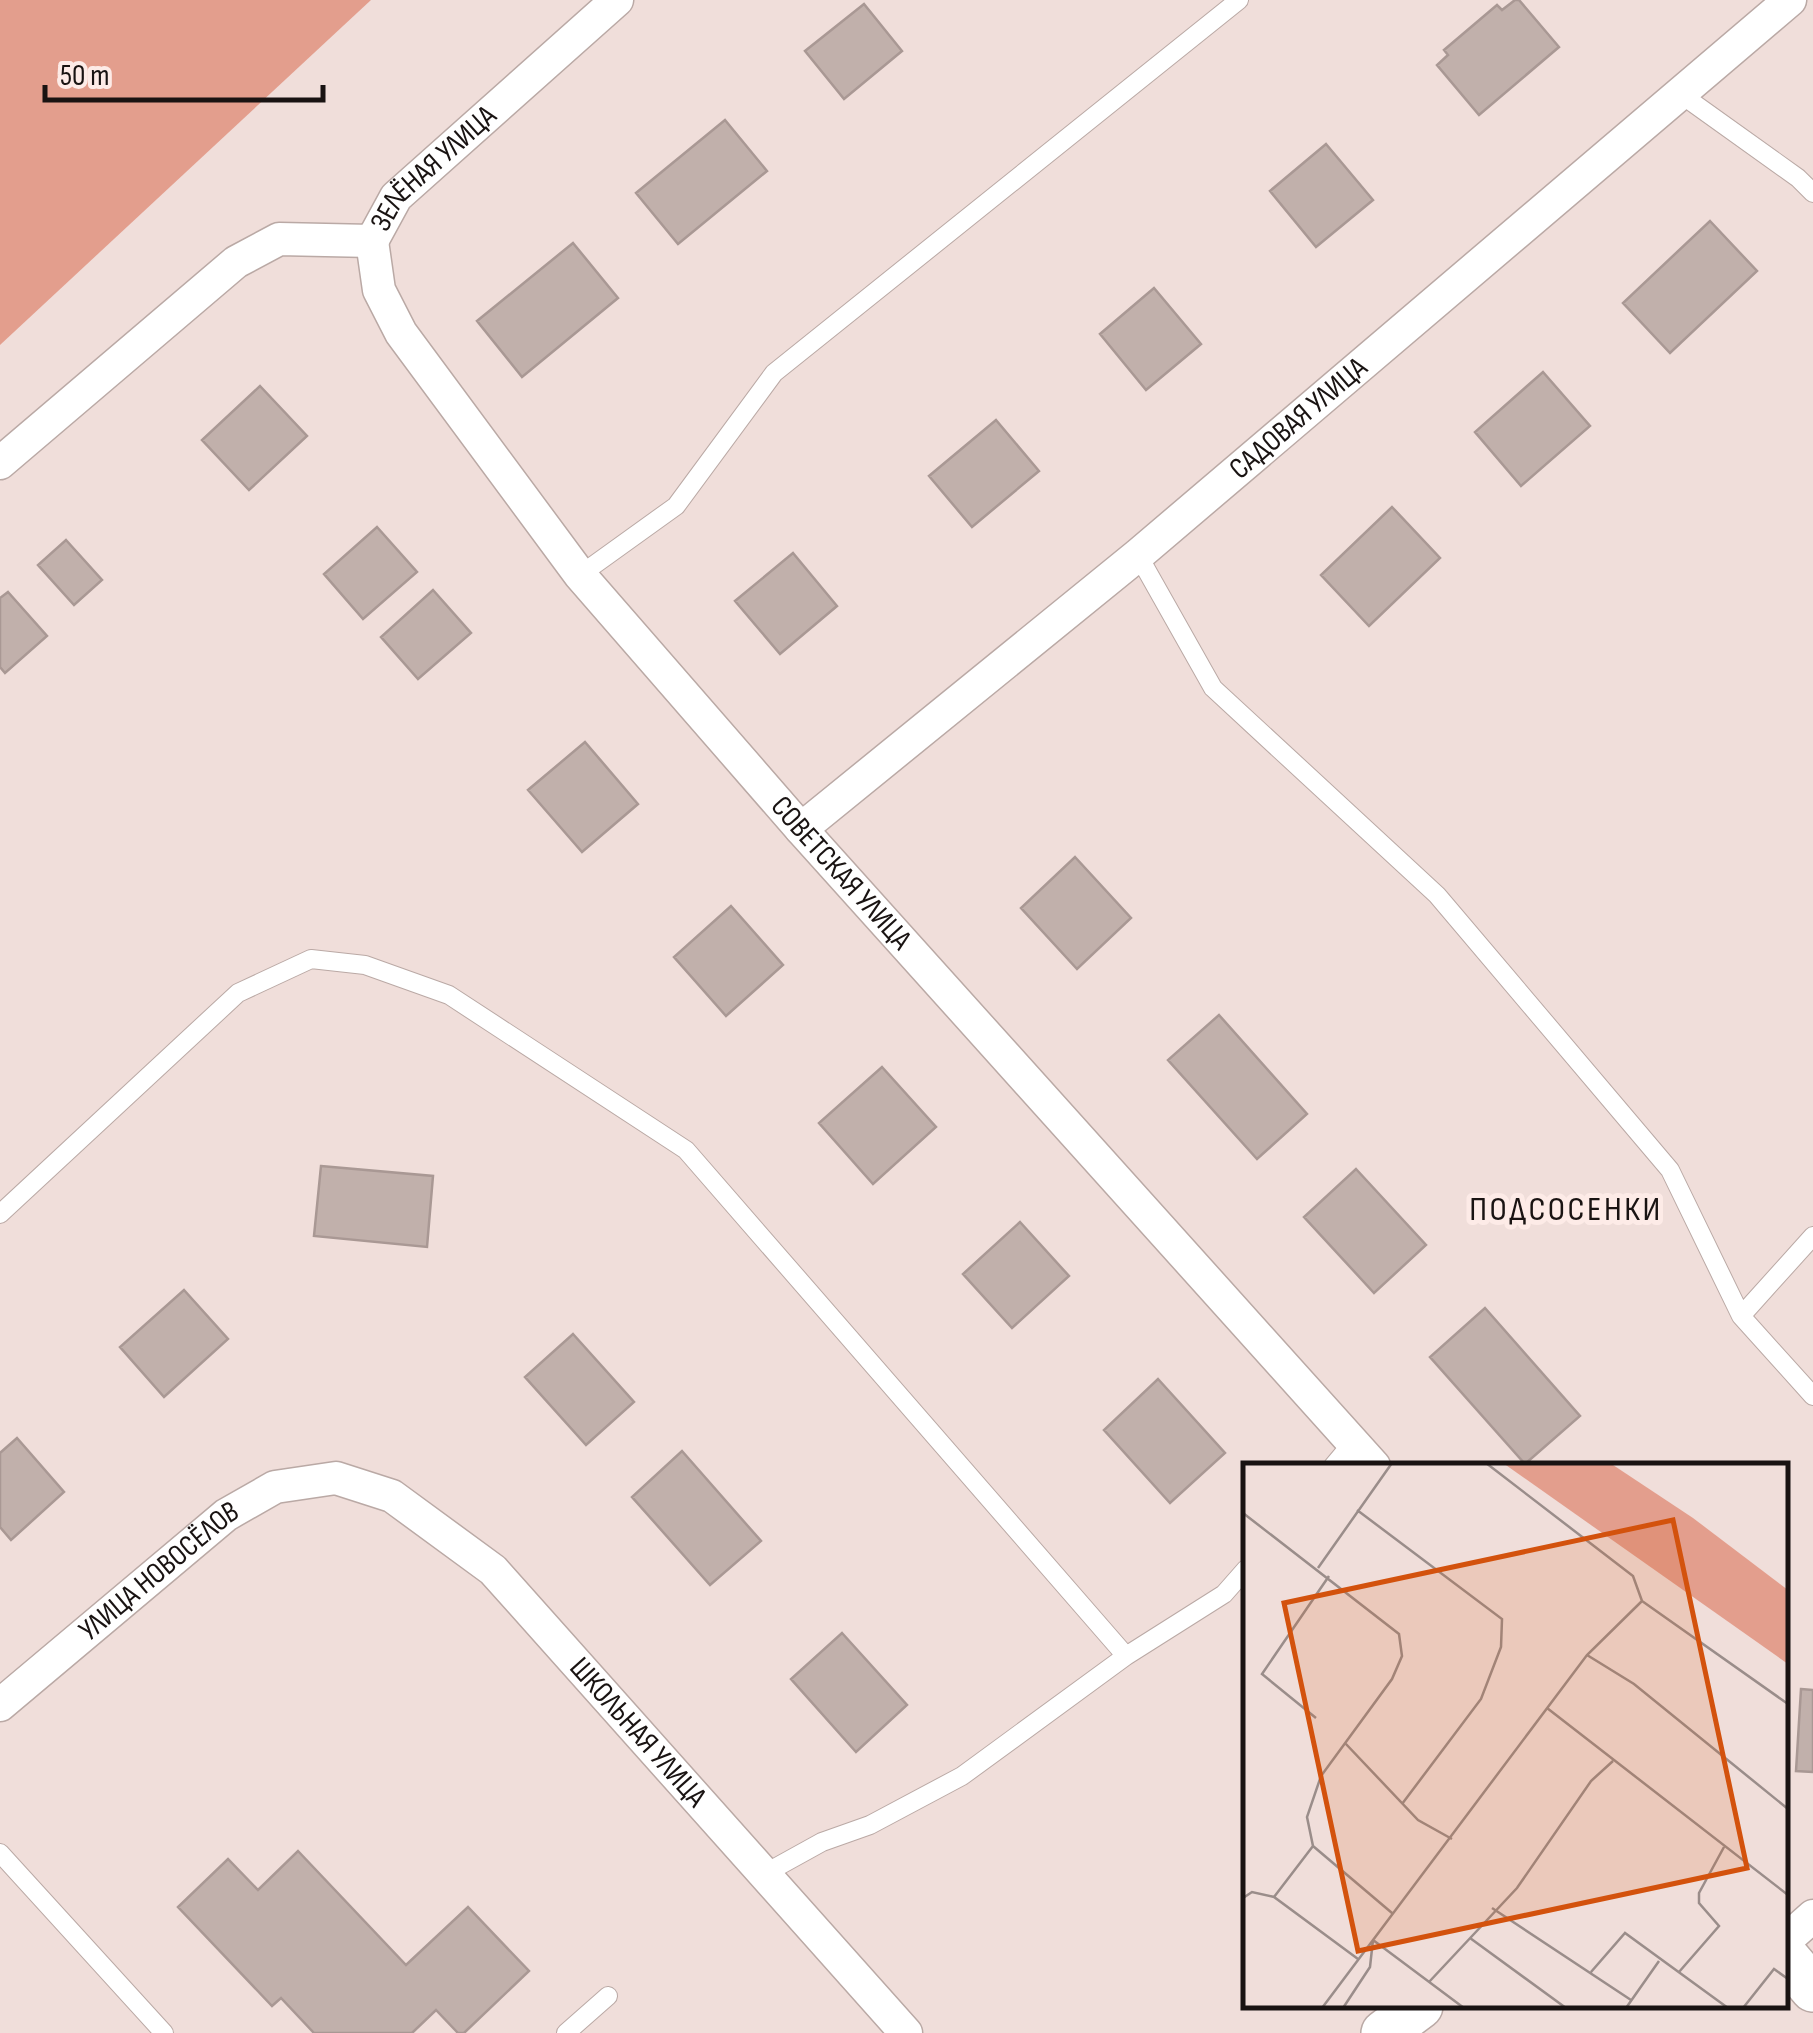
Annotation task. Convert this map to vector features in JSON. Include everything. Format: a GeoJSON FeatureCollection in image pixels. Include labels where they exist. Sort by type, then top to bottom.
{"type":"FeatureCollection","features":[{"type":"Feature","properties":{"kind":"street","name":"ЗЕЛЁНАЯ УЛИЦА"},"geometry":{"type":"LineString","coordinates":[[0,463],[236,262],[279,239],[372,241],[396,197],[616,0]]}},
{"type":"Feature","properties":{"kind":"street","name":"САДОВАЯ УЛИЦА"},"geometry":{"type":"LineString","coordinates":[[802,829],[1138,555],[1790,0]]}},
{"type":"Feature","properties":{"kind":"street","name":"СОВЕТСКАЯ УЛИЦА"},"geometry":{"type":"LineString","coordinates":[[372,241],[378,290],[402,333],[580,576],[1353,1457]]}},
{"type":"Feature","properties":{"kind":"street","name":"УЛИЦА НОВОСЁЛОВ"},"geometry":{"type":"LineString","coordinates":[[0,1705],[226,1516],[275,1487],[336,1478]]}},
{"type":"Feature","properties":{"kind":"street","name":"ШКОЛЬНАЯ УЛИЦА"},"geometry":{"type":"LineString","coordinates":[[336,1478],[392,1496],[493,1570],[906,2033]]}},
{"type":"Feature","properties":{"kind":"street"},"geometry":{"type":"LineString","coordinates":[[1788,1938],[1813,1916]]}},
{"type":"Feature","properties":{"kind":"street"},"geometry":{"type":"LineString","coordinates":[[1788,1956],[1813,1989]]}},
{"type":"Feature","properties":{"kind":"street"},"geometry":{"type":"LineString","coordinates":[[1384,2033],[1417,2008]]}},
{"type":"Feature","properties":{"kind":"lane"},"geometry":{"type":"LineString","coordinates":[[580,576],[676,506],[774,372],[1239,0]]}},
{"type":"Feature","properties":{"kind":"lane"},"geometry":{"type":"LineString","coordinates":[[1682,95],[1813,192]]}},
{"type":"Feature","properties":{"kind":"lane"},"geometry":{"type":"LineString","coordinates":[[1138,555],[1213,688],[1437,895],[1670,1170],[1741,1316],[1813,1396]]}},
{"type":"Feature","properties":{"kind":"lane"},"geometry":{"type":"LineString","coordinates":[[0,1214],[238,994],[312,959],[365,965],[448,995],[686,1150],[1126,1656]]}},
{"type":"Feature","properties":{"kind":"lane"},"geometry":{"type":"LineString","coordinates":[[1741,1316],[1813,1236]]}},
{"type":"Feature","properties":{"kind":"lane"},"geometry":{"type":"LineString","coordinates":[[764,1874],[822,1842],[870,1825],[962,1776],[1126,1656],[1224,1594],[1243,1572]]}},
{"type":"Feature","properties":{"kind":"lane"},"geometry":{"type":"LineString","coordinates":[[0,1852],[164,2033]]}},
{"type":"Feature","properties":{"kind":"lane"},"geometry":{"type":"LineString","coordinates":[[1788,1953],[1813,1958]]}},
{"type":"Feature","properties":{"kind":"lane"},"geometry":{"type":"LineString","coordinates":[[566,2033],[608,1996]]}},
{"type":"Feature","properties":{"kind":"shaded area"},"geometry":{"type":"Polygon","coordinates":[[[0,0],[371,0],[0,345],[0,0]]]}},
{"type":"Feature","properties":{"kind":"building"},"geometry":{"type":"Polygon","coordinates":[[[1515,0],[1559,47],[1479,115],[1437,65],[1448,55],[1444,50],[1497,5],[1502,10],[1515,0]]]}},
{"type":"Feature","properties":{"kind":"building"},"geometry":{"type":"Polygon","coordinates":[[[864,4],[902,51],[844,99],[805,51],[864,4]]]}},
{"type":"Feature","properties":{"kind":"building"},"geometry":{"type":"Polygon","coordinates":[[[725,120],[767,171],[678,244],[636,193],[725,120]]]}},
{"type":"Feature","properties":{"kind":"building"},"geometry":{"type":"Polygon","coordinates":[[[1326,144],[1373,200],[1316,247],[1270,191],[1326,144]]]}},
{"type":"Feature","properties":{"kind":"building"},"geometry":{"type":"Polygon","coordinates":[[[1710,221],[1757,271],[1670,353],[1623,303],[1710,221]]]}},
{"type":"Feature","properties":{"kind":"building"},"geometry":{"type":"Polygon","coordinates":[[[573,243],[618,298],[522,377],[477,321],[573,243]]]}},
{"type":"Feature","properties":{"kind":"building"},"geometry":{"type":"Polygon","coordinates":[[[1154,288],[1201,344],[1146,390],[1100,334],[1154,288]]]}},
{"type":"Feature","properties":{"kind":"building"},"geometry":{"type":"Polygon","coordinates":[[[1543,372],[1590,426],[1521,486],[1475,432],[1543,372]]]}},
{"type":"Feature","properties":{"kind":"building"},"geometry":{"type":"Polygon","coordinates":[[[260,386],[307,436],[249,490],[202,440],[260,386]]]}},
{"type":"Feature","properties":{"kind":"building"},"geometry":{"type":"Polygon","coordinates":[[[996,420],[1039,471],[972,527],[929,476],[996,420]]]}},
{"type":"Feature","properties":{"kind":"building"},"geometry":{"type":"Polygon","coordinates":[[[1392,507],[1440,558],[1369,626],[1321,575],[1392,507]]]}},
{"type":"Feature","properties":{"kind":"building"},"geometry":{"type":"Polygon","coordinates":[[[377,527],[417,572],[363,619],[324,574],[377,527]]]}},
{"type":"Feature","properties":{"kind":"building"},"geometry":{"type":"Polygon","coordinates":[[[66,540],[102,580],[74,605],[38,565],[66,540]]]}},
{"type":"Feature","properties":{"kind":"building"},"geometry":{"type":"Polygon","coordinates":[[[793,553],[837,606],[780,654],[735,601],[793,553]]]}},
{"type":"Feature","properties":{"kind":"building"},"geometry":{"type":"Polygon","coordinates":[[[433,590],[471,633],[418,679],[381,637],[433,590]]]}},
{"type":"Feature","properties":{"kind":"building"},"geometry":{"type":"Polygon","coordinates":[[[8,592],[47,636],[5,673],[0,667],[0,598],[8,592]]]}},
{"type":"Feature","properties":{"kind":"building"},"geometry":{"type":"Polygon","coordinates":[[[585,742],[638,804],[582,852],[528,790],[585,742]]]}},
{"type":"Feature","properties":{"kind":"building"},"geometry":{"type":"Polygon","coordinates":[[[1075,857],[1131,918],[1077,969],[1021,908],[1075,857]]]}},
{"type":"Feature","properties":{"kind":"building"},"geometry":{"type":"Polygon","coordinates":[[[731,906],[783,965],[726,1016],[674,957],[731,906]]]}},
{"type":"Feature","properties":{"kind":"building"},"geometry":{"type":"Polygon","coordinates":[[[1219,1015],[1307,1114],[1257,1159],[1168,1060],[1219,1015]]]}},
{"type":"Feature","properties":{"kind":"building"},"geometry":{"type":"Polygon","coordinates":[[[882,1067],[936,1127],[873,1184],[819,1123],[882,1067]]]}},
{"type":"Feature","properties":{"kind":"building"},"geometry":{"type":"Polygon","coordinates":[[[321,1166],[433,1176],[427,1247],[314,1236],[321,1166]]]}},
{"type":"Feature","properties":{"kind":"building"},"geometry":{"type":"Polygon","coordinates":[[[1356,1169],[1426,1245],[1374,1293],[1304,1217],[1356,1169]]]}},
{"type":"Feature","properties":{"kind":"building"},"geometry":{"type":"Polygon","coordinates":[[[1020,1222],[1069,1276],[1012,1328],[963,1274],[1020,1222]]]}},
{"type":"Feature","properties":{"kind":"building"},"geometry":{"type":"Polygon","coordinates":[[[184,1290],[228,1339],[164,1397],[120,1347],[184,1290]]]}},
{"type":"Feature","properties":{"kind":"building"},"geometry":{"type":"Polygon","coordinates":[[[1485,1308],[1580,1416],[1524,1463],[1430,1357],[1485,1308]]]}},
{"type":"Feature","properties":{"kind":"building"},"geometry":{"type":"Polygon","coordinates":[[[573,1334],[634,1402],[586,1445],[525,1377],[573,1334]]]}},
{"type":"Feature","properties":{"kind":"building"},"geometry":{"type":"Polygon","coordinates":[[[1158,1379],[1225,1453],[1170,1503],[1104,1430],[1158,1379]]]}},
{"type":"Feature","properties":{"kind":"building"},"geometry":{"type":"Polygon","coordinates":[[[17,1438],[64,1492],[11,1540],[0,1527],[0,1453],[17,1438]]]}},
{"type":"Feature","properties":{"kind":"building"},"geometry":{"type":"Polygon","coordinates":[[[682,1451],[761,1541],[710,1585],[632,1497],[682,1451]]]}},
{"type":"Feature","properties":{"kind":"building"},"geometry":{"type":"Polygon","coordinates":[[[842,1633],[907,1705],[856,1752],[791,1679],[842,1633]]]}},
{"type":"Feature","properties":{"kind":"building"},"geometry":{"type":"Polygon","coordinates":[[[1801,1689],[1813,1690],[1813,1772],[1796,1771],[1801,1689]]]}},
{"type":"Feature","properties":{"kind":"building"},"geometry":{"type":"Polygon","coordinates":[[[298,1851],[406,1965],[468,1907],[529,1971],[464,2033],[458,2033],[436,2010],[412,2033],[314,2033],[281,1998],[272,2006],[178,1907],[228,1859],[258,1890],[298,1851]]]}},
{"type":"Feature","properties":{"kind":"district","name":"ПОДСОСЕНКИ"},"geometry":{"type":"Point","coordinates":[1566,1209]}}]}
